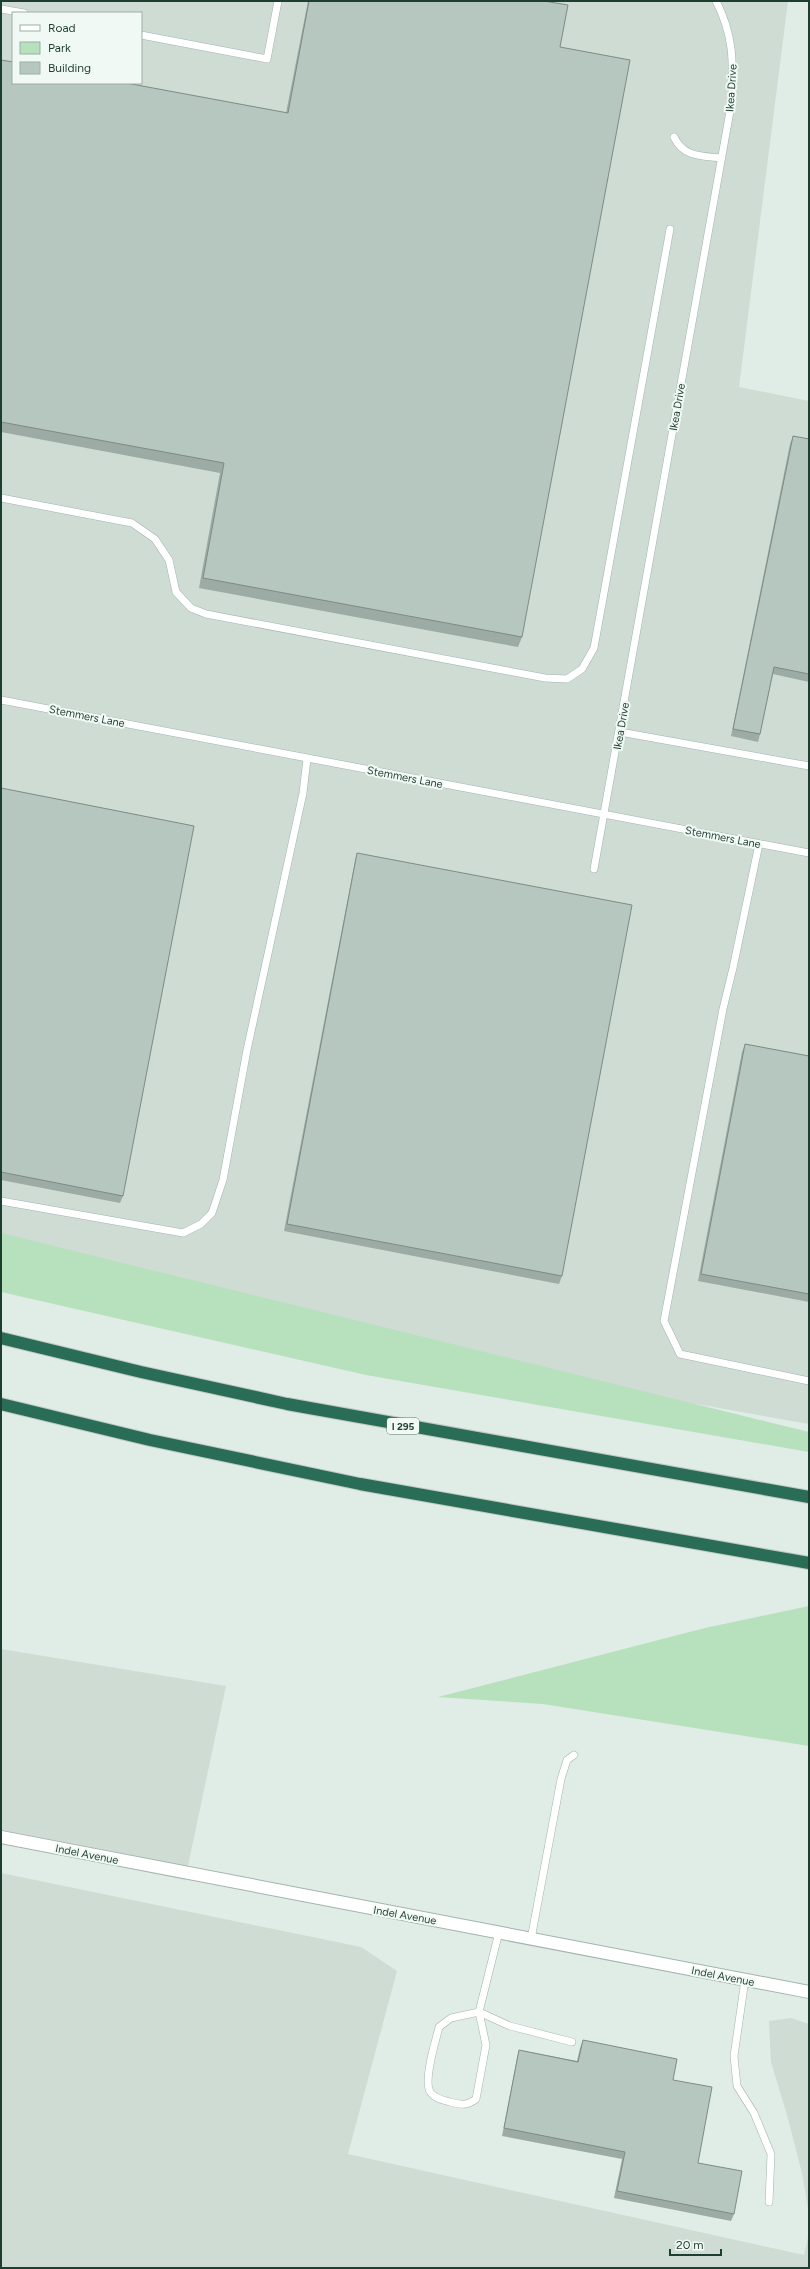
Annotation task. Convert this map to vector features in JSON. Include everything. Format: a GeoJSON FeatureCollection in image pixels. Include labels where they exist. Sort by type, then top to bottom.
{"type":"FeatureCollection","features":[{"type":"Feature","properties":{"kind":"highway","name":"I 295"},"geometry":{"type":"LineString","coordinates":[[1,1338],[156,1376],[309,1408],[809,1497]]}},
{"type":"Feature","properties":{"kind":"highway"},"geometry":{"type":"LineString","coordinates":[[1,1404],[165,1443],[352,1483],[809,1563]]}},
{"type":"Feature","properties":{"kind":"street","name":"Indel Avenue"},"geometry":{"type":"LineString","coordinates":[[1,1837],[234,1883],[499,1932],[809,1992]]}},
{"type":"Feature","properties":{"kind":"lane"},"geometry":{"type":"LineString","coordinates":[[142,35],[267,59],[278,1]]}},
{"type":"Feature","properties":{"kind":"lane","name":"Ikea Drive"},"geometry":{"type":"LineString","coordinates":[[594,869],[620,732],[732,100],[733,52],[722,13],[716,1]]}},
{"type":"Feature","properties":{"kind":"lane"},"geometry":{"type":"LineString","coordinates":[[1,9],[18,12]]}},
{"type":"Feature","properties":{"kind":"lane"},"geometry":{"type":"LineString","coordinates":[[674,137],[684,151],[693,155],[722,158]]}},
{"type":"Feature","properties":{"kind":"lane"},"geometry":{"type":"LineString","coordinates":[[1,498],[132,523],[155,539],[169,560],[176,592],[191,608],[206,614],[545,678],[567,679],[582,669],[594,648],[670,229]]}},
{"type":"Feature","properties":{"kind":"lane","name":"Stemmers Lane"},"geometry":{"type":"LineString","coordinates":[[1,700],[809,853]]}},
{"type":"Feature","properties":{"kind":"lane"},"geometry":{"type":"LineString","coordinates":[[620,732],[809,766]]}},
{"type":"Feature","properties":{"kind":"lane"},"geometry":{"type":"LineString","coordinates":[[1,1201],[183,1233],[201,1224],[212,1213],[223,1180],[247,1050],[303,793],[307,759]]}},
{"type":"Feature","properties":{"kind":"lane"},"geometry":{"type":"LineString","coordinates":[[759,844],[734,968],[723,1009],[664,1320],[680,1354],[809,1381]]}},
{"type":"Feature","properties":{"kind":"lane"},"geometry":{"type":"LineString","coordinates":[[531,1939],[561,1779],[567,1760],[574,1755]]}},
{"type":"Feature","properties":{"kind":"lane"},"geometry":{"type":"LineString","coordinates":[[499,1932],[479,2012],[486,2045],[476,2099],[469,2104],[438,2099],[430,2092],[427,2081],[439,2027],[451,2018],[479,2012],[510,2026],[572,2042]]}},
{"type":"Feature","properties":{"kind":"lane"},"geometry":{"type":"LineString","coordinates":[[745,1980],[734,2056],[737,2086],[754,2113],[771,2154],[769,2202]]}},
{"type":"Feature","properties":{"kind":"shaded area"},"geometry":{"type":"Polygon","coordinates":[[[1,1],[788,1],[739,387],[809,401],[809,1424],[133,1304],[1,1259],[1,1]]]}},
{"type":"Feature","properties":{"kind":"shaded area"},"geometry":{"type":"Polygon","coordinates":[[[1,1649],[226,1686],[185,1880],[1,1842],[1,1649]]]}},
{"type":"Feature","properties":{"kind":"shaded area"},"geometry":{"type":"Polygon","coordinates":[[[1,1873],[361,1947],[397,1971],[348,2154],[804,2255],[809,2233],[809,2268],[1,2268],[1,1873]]]}},
{"type":"Feature","properties":{"kind":"shaded area"},"geometry":{"type":"Polygon","coordinates":[[[791,2018],[809,2024],[809,2215],[802,2173],[771,2062],[769,2021],[791,2018]]]}},
{"type":"Feature","properties":{"kind":"green space"},"geometry":{"type":"Polygon","coordinates":[[[1,1233],[809,1432],[809,1452],[366,1375],[1,1292],[1,1233]]]}},
{"type":"Feature","properties":{"kind":"green space"},"geometry":{"type":"Polygon","coordinates":[[[809,1606],[809,1746],[543,1704],[438,1697],[705,1628],[809,1606]]]}},
{"type":"Feature","properties":{"kind":"building"},"geometry":{"type":"Polygon","coordinates":[[[309,1],[544,1],[568,5],[560,47],[630,60],[522,637],[203,578],[224,463],[1,422],[1,60],[12,62],[12,84],[131,84],[288,113],[309,1]]]}},
{"type":"Feature","properties":{"kind":"building"},"geometry":{"type":"Polygon","coordinates":[[[793,436],[809,439],[809,674],[774,667],[760,734],[733,729],[793,436]]]}},
{"type":"Feature","properties":{"kind":"building"},"geometry":{"type":"Polygon","coordinates":[[[1,788],[194,826],[123,1196],[1,1172],[1,788]]]}},
{"type":"Feature","properties":{"kind":"building"},"geometry":{"type":"Polygon","coordinates":[[[357,853],[632,905],[562,1276],[287,1224],[357,853]]]}},
{"type":"Feature","properties":{"kind":"building"},"geometry":{"type":"Polygon","coordinates":[[[745,1044],[809,1056],[809,1294],[701,1274],[745,1044]]]}},
{"type":"Feature","properties":{"kind":"building"},"geometry":{"type":"Polygon","coordinates":[[[583,2040],[677,2059],[673,2080],[712,2087],[698,2163],[742,2171],[734,2214],[617,2191],[625,2152],[504,2128],[519,2050],[578,2062],[583,2040]]]}}]}
